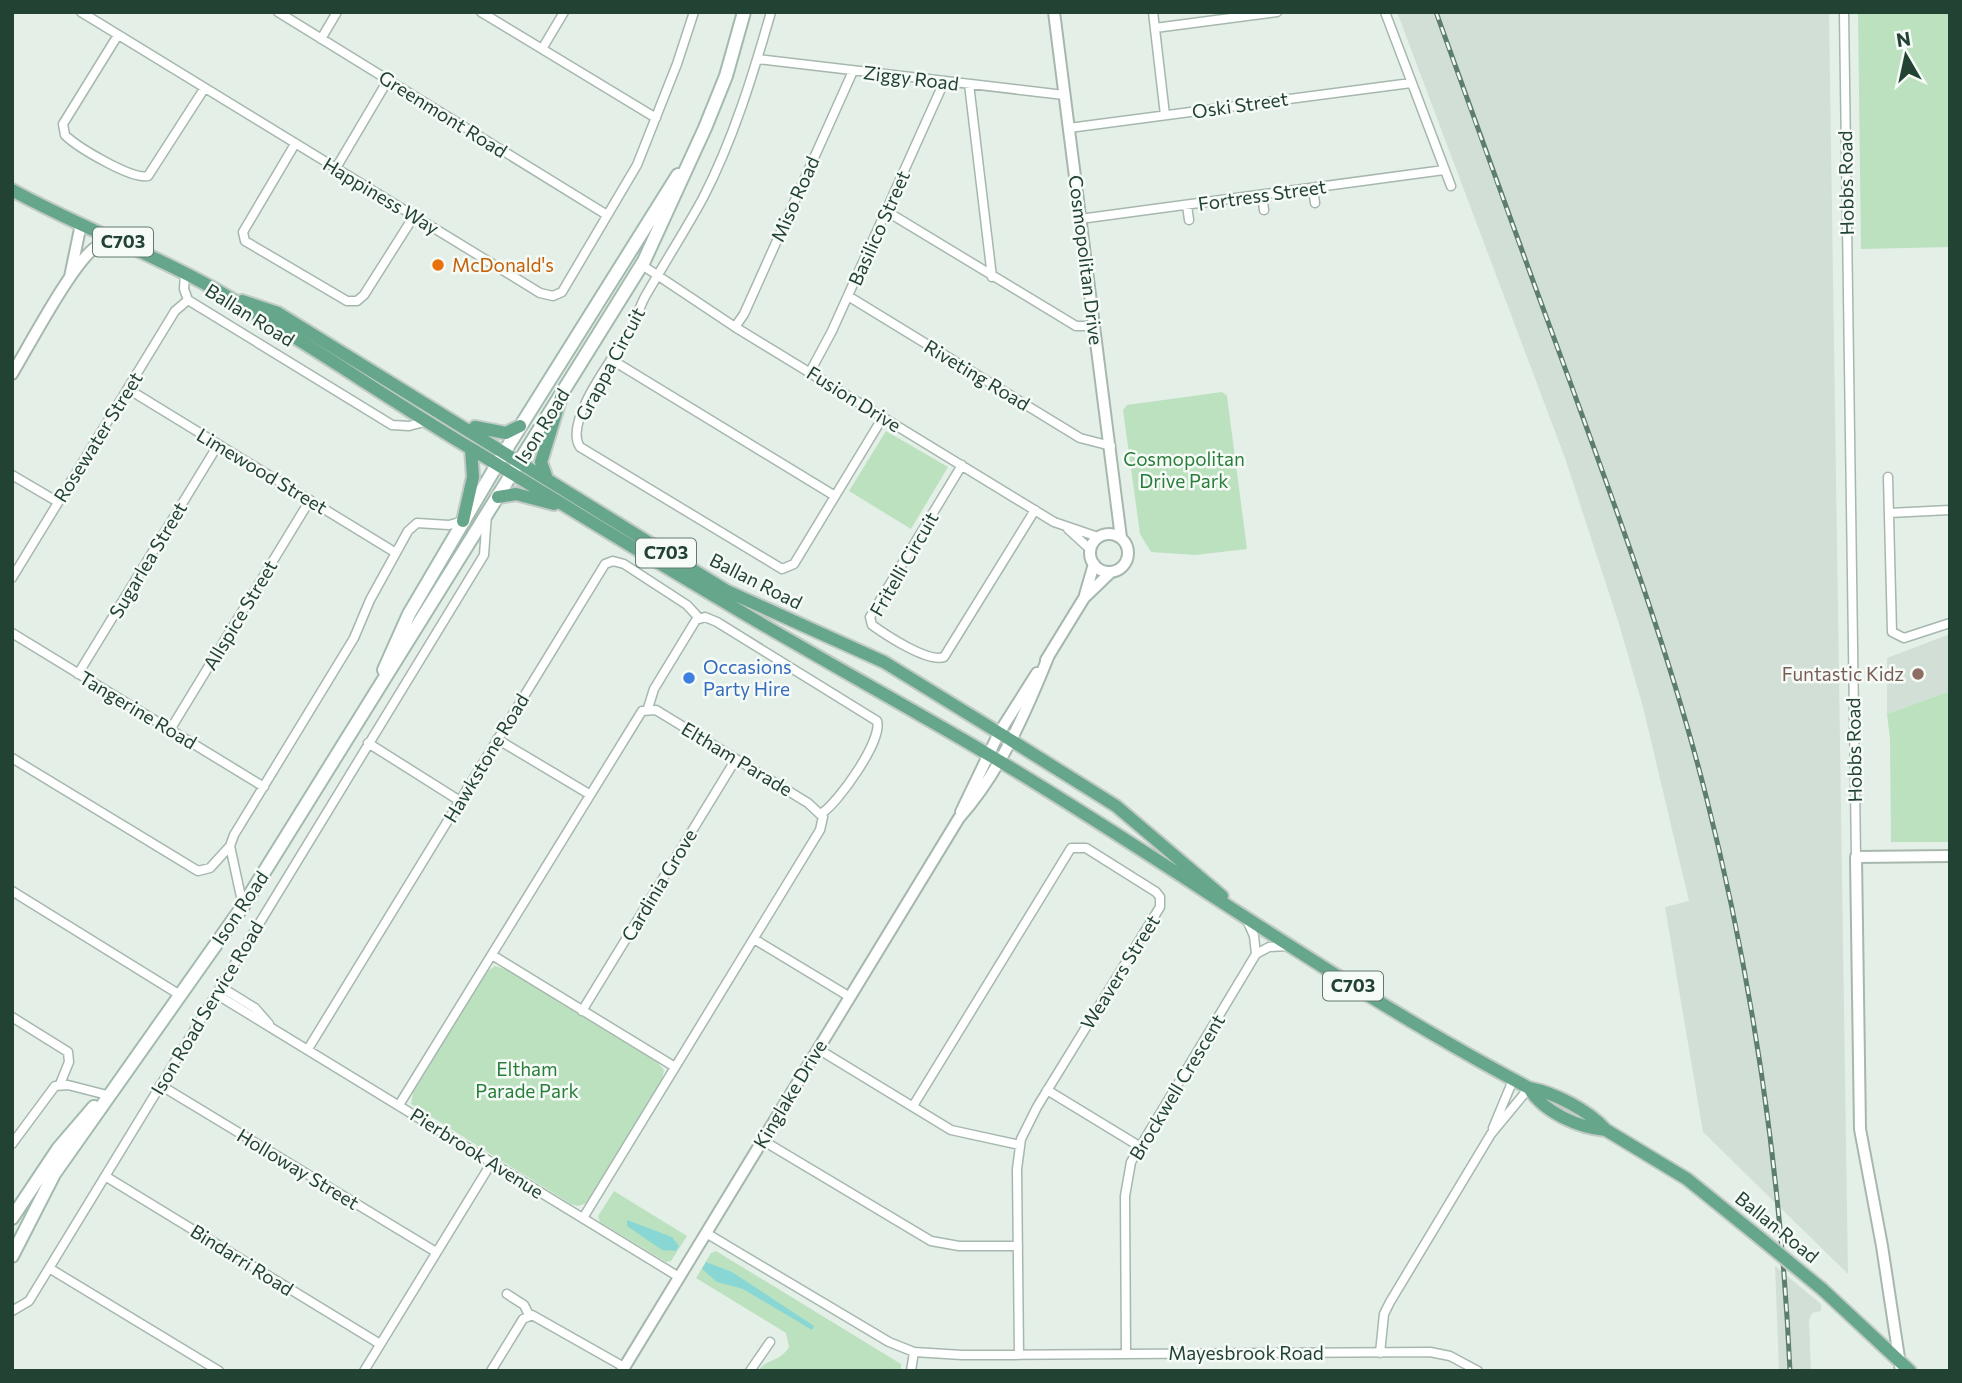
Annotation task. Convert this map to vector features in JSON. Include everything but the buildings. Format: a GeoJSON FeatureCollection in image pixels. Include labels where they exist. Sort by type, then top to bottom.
{"type":"FeatureCollection","features":[{"type":"Feature","properties":{"kind":"main road","name":"Ison Road"},"geometry":{"type":"LineString","coordinates":[[12,1256],[54,1174],[107,1095],[243,906],[642,265],[686,176],[726,76],[744,12]]}},
{"type":"Feature","properties":{"kind":"main road","name":"Ison Road"},"geometry":{"type":"LineString","coordinates":[[363,715],[409,614],[463,520],[619,265],[664,200],[705,128]]}},
{"type":"Feature","properties":{"kind":"main road","name":"Ballan Road"},"geometry":{"type":"LineString","coordinates":[[12,190],[81,224],[134,246],[232,299],[471,449],[727,604],[994,758],[1117,833],[1247,920],[1415,1025],[1529,1088],[1537,1101],[1589,1129],[1606,1129],[1688,1180],[1822,1289],[1900,1365],[1910,1371]]}},
{"type":"Feature","properties":{"kind":"main road"},"geometry":{"type":"LineString","coordinates":[[619,265],[629,261],[642,265]]}},
{"type":"Feature","properties":{"kind":"main road","name":"Ballan Road"},"geometry":{"type":"LineString","coordinates":[[232,299],[278,313],[521,460],[727,591],[884,662],[1137,822],[1247,920]]}},
{"type":"Feature","properties":{"kind":"main road"},"geometry":{"type":"LineString","coordinates":[[546,476],[541,462],[561,397]]}},
{"type":"Feature","properties":{"kind":"main road"},"geometry":{"type":"LineString","coordinates":[[455,420],[500,433],[511,433],[520,426]]}},
{"type":"Feature","properties":{"kind":"main road"},"geometry":{"type":"LineString","coordinates":[[463,520],[473,477],[471,449]]}},
{"type":"Feature","properties":{"kind":"main road"},"geometry":{"type":"LineString","coordinates":[[498,497],[516,495],[575,511]]}},
{"type":"Feature","properties":{"kind":"main road","name":"Ison Road"},"geometry":{"type":"LineString","coordinates":[[12,1218],[58,1149],[82,1118],[107,1095]]}},
{"type":"Feature","properties":{"kind":"street","name":"Happiness Way"},"geometry":{"type":"LineString","coordinates":[[81,12],[540,293],[553,296],[562,292],[637,165],[692,13]]}},
{"type":"Feature","properties":{"kind":"street","name":"Greenmont Road"},"geometry":{"type":"LineString","coordinates":[[278,12],[607,215]]}},
{"type":"Feature","properties":{"kind":"street"},"geometry":{"type":"LineString","coordinates":[[321,39],[337,12]]}},
{"type":"Feature","properties":{"kind":"street"},"geometry":{"type":"LineString","coordinates":[[481,12],[656,118]]}},
{"type":"Feature","properties":{"kind":"street"},"geometry":{"type":"LineString","coordinates":[[542,48],[564,12]]}},
{"type":"Feature","properties":{"kind":"street","name":"Grappa Circuit"},"geometry":{"type":"LineString","coordinates":[[771,12],[758,59],[704,196],[584,405],[576,429],[576,441],[580,447],[708,525],[779,568],[787,569],[794,564],[883,417]]}},
{"type":"Feature","properties":{"kind":"street","name":"Cosmopolitan Drive"},"geometry":{"type":"LineString","coordinates":[[1054,12],[1121,538]]}},
{"type":"Feature","properties":{"kind":"street"},"geometry":{"type":"LineString","coordinates":[[1153,12],[1166,115]]}},
{"type":"Feature","properties":{"kind":"street"},"geometry":{"type":"LineString","coordinates":[[1155,28],[1277,12]]}},
{"type":"Feature","properties":{"kind":"street"},"geometry":{"type":"LineString","coordinates":[[1385,12],[1451,186]]}},
{"type":"Feature","properties":{"kind":"street","name":"Hobbs Road"},"geometry":{"type":"LineString","coordinates":[[1844,12],[1860,1129],[1882,1246],[1900,1365]]}},
{"type":"Feature","properties":{"kind":"street"},"geometry":{"type":"LineString","coordinates":[[118,35],[63,124],[65,135],[76,144],[133,175],[148,176],[204,89]]}},
{"type":"Feature","properties":{"kind":"street","name":"Ziggy Road"},"geometry":{"type":"LineString","coordinates":[[758,59],[1064,95]]}},
{"type":"Feature","properties":{"kind":"street","name":"Miso Road"},"geometry":{"type":"LineString","coordinates":[[735,327],[744,314],[853,71]]}},
{"type":"Feature","properties":{"kind":"street"},"geometry":{"type":"LineString","coordinates":[[336,168],[388,80]]}},
{"type":"Feature","properties":{"kind":"street","name":"Basilico Street"},"geometry":{"type":"LineString","coordinates":[[810,372],[848,296],[944,82]]}},
{"type":"Feature","properties":{"kind":"street","name":"Oski Street"},"geometry":{"type":"LineString","coordinates":[[1069,128],[1410,83]]}},
{"type":"Feature","properties":{"kind":"street"},"geometry":{"type":"LineString","coordinates":[[969,84],[992,277]]}},
{"type":"Feature","properties":{"kind":"street"},"geometry":{"type":"LineString","coordinates":[[295,144],[243,232],[245,242],[263,254],[283,262],[347,301],[357,301],[364,295],[414,216]]}},
{"type":"Feature","properties":{"kind":"street","name":"Fortress Street"},"geometry":{"type":"LineString","coordinates":[[1080,219],[1444,170]]}},
{"type":"Feature","properties":{"kind":"street"},"geometry":{"type":"LineString","coordinates":[[1313,188],[1315,203]]}},
{"type":"Feature","properties":{"kind":"street"},"geometry":{"type":"LineString","coordinates":[[1262,195],[1264,210]]}},
{"type":"Feature","properties":{"kind":"street"},"geometry":{"type":"LineString","coordinates":[[1188,205],[1189,220]]}},
{"type":"Feature","properties":{"kind":"street"},"geometry":{"type":"LineString","coordinates":[[886,211],[1076,326],[1094,326]]}},
{"type":"Feature","properties":{"kind":"street"},"geometry":{"type":"LineString","coordinates":[[70,277],[81,224]]}},
{"type":"Feature","properties":{"kind":"street"},"geometry":{"type":"LineString","coordinates":[[12,373],[70,277],[97,246],[134,246]]}},
{"type":"Feature","properties":{"kind":"street","name":"Fusion Drive"},"geometry":{"type":"LineString","coordinates":[[642,265],[735,327],[1068,529],[1091,550]]}},
{"type":"Feature","properties":{"kind":"street","name":"Ballan Road"},"geometry":{"type":"LineString","coordinates":[[185,272],[184,289],[188,300],[392,425],[409,426],[428,422]]}},
{"type":"Feature","properties":{"kind":"street","name":"Riveting Road"},"geometry":{"type":"LineString","coordinates":[[848,296],[1080,438],[1111,446]]}},
{"type":"Feature","properties":{"kind":"street","name":"Rosewater Street"},"geometry":{"type":"LineString","coordinates":[[12,578],[175,311],[188,300]]}},
{"type":"Feature","properties":{"kind":"street"},"geometry":{"type":"LineString","coordinates":[[612,360],[835,496]]}},
{"type":"Feature","properties":{"kind":"street","name":"Limewood Street"},"geometry":{"type":"LineString","coordinates":[[128,389],[396,554]]}},
{"type":"Feature","properties":{"kind":"street","name":"Sugarlea Street"},"geometry":{"type":"LineString","coordinates":[[78,674],[218,445]]}},
{"type":"Feature","properties":{"kind":"street","name":"Fritelli Circuit"},"geometry":{"type":"LineString","coordinates":[[962,465],[870,617],[872,625],[936,659],[944,657],[1035,510]]}},
{"type":"Feature","properties":{"kind":"street"},"geometry":{"type":"LineString","coordinates":[[12,475],[58,502]]}},
{"type":"Feature","properties":{"kind":"street"},"geometry":{"type":"LineString","coordinates":[[1888,477],[1891,621],[1895,636],[1904,638],[1950,623]]}},
{"type":"Feature","properties":{"kind":"street","name":"Allspice Street"},"geometry":{"type":"LineString","coordinates":[[170,730],[310,500]]}},
{"type":"Feature","properties":{"kind":"street","name":"Cosmopolitan Drive"},"geometry":{"type":"LineString","coordinates":[[1103,536],[1116,507]]}},
{"type":"Feature","properties":{"kind":"street"},"geometry":{"type":"LineString","coordinates":[[1889,513],[1950,510]]}},
{"type":"Feature","properties":{"kind":"street","name":"Ison Road Service Road"},"geometry":{"type":"LineString","coordinates":[[14,1311],[29,1301],[484,555],[487,514]]}},
{"type":"Feature","properties":{"kind":"street"},"geometry":{"type":"LineString","coordinates":[[12,758],[198,871],[210,868],[230,846],[354,638],[413,526],[449,526],[463,520]]}},
{"type":"Feature","properties":{"kind":"street","name":"Fusion Drive"},"geometry":{"type":"LineString","coordinates":[[1068,529],[1103,536]]}},
{"type":"Feature","properties":{"kind":"street"},"geometry":{"type":"LineString","coordinates":[[994,758],[1012,709],[1084,597],[1094,564],[1091,550],[1103,536],[1121,538],[1127,546],[1128,556],[1121,568],[1111,572],[1084,597]]}},
{"type":"Feature","properties":{"kind":"street","name":"Hawkstone Road"},"geometry":{"type":"LineString","coordinates":[[308,1049],[608,562],[624,564],[687,605],[699,618]]}},
{"type":"Feature","properties":{"kind":"street"},"geometry":{"type":"LineString","coordinates":[[1094,564],[1111,572]]}},
{"type":"Feature","properties":{"kind":"street"},"geometry":{"type":"LineString","coordinates":[[399,1105],[634,720],[648,708],[654,689],[699,618],[717,622],[877,721],[879,727],[874,741],[836,802],[821,813],[823,822],[820,830],[583,1218]]}},
{"type":"Feature","properties":{"kind":"street","name":"Tangerine Road"},"geometry":{"type":"LineString","coordinates":[[12,633],[264,787]]}},
{"type":"Feature","properties":{"kind":"street"},"geometry":{"type":"LineString","coordinates":[[1004,736],[1031,701],[1049,655]]}},
{"type":"Feature","properties":{"kind":"street","name":"Eltham Parade"},"geometry":{"type":"LineString","coordinates":[[648,708],[656,710],[821,813]]}},
{"type":"Feature","properties":{"kind":"street"},"geometry":{"type":"LineString","coordinates":[[497,739],[589,794]]}},
{"type":"Feature","properties":{"kind":"street"},"geometry":{"type":"LineString","coordinates":[[368,743],[460,800]]}},
{"type":"Feature","properties":{"kind":"street","name":"Kinglake Drive"},"geometry":{"type":"LineString","coordinates":[[623,1369],[959,818],[978,797],[994,758]]}},
{"type":"Feature","properties":{"kind":"street","name":"Cardinia Grove"},"geometry":{"type":"LineString","coordinates":[[582,1011],[736,759]]}},
{"type":"Feature","properties":{"kind":"street","name":"Ison Road Service Road"},"geometry":{"type":"LineString","coordinates":[[230,846],[243,906]]}},
{"type":"Feature","properties":{"kind":"street","name":"Weavers Street"},"geometry":{"type":"LineString","coordinates":[[913,1106],[1068,853],[1080,846],[1150,887],[1160,897],[1161,902],[1047,1090],[1020,1145],[1019,1355]]}},
{"type":"Feature","properties":{"kind":"street"},"geometry":{"type":"LineString","coordinates":[[1856,857],[1950,856]]}},
{"type":"Feature","properties":{"kind":"street"},"geometry":{"type":"LineString","coordinates":[[12,891],[180,995]]}},
{"type":"Feature","properties":{"kind":"street"},"geometry":{"type":"LineString","coordinates":[[1247,920],[1254,936],[1256,954],[1269,947],[1289,946]]}},
{"type":"Feature","properties":{"kind":"street"},"geometry":{"type":"LineString","coordinates":[[754,939],[850,997]]}},
{"type":"Feature","properties":{"kind":"street","name":"Brockwell Crescent"},"geometry":{"type":"LineString","coordinates":[[1126,1354],[1126,1178],[1139,1146],[1256,954]]}},
{"type":"Feature","properties":{"kind":"street"},"geometry":{"type":"LineString","coordinates":[[492,955],[675,1067]]}},
{"type":"Feature","properties":{"kind":"street","name":"Pierbrook Avenue"},"geometry":{"type":"LineString","coordinates":[[218,990],[255,1008],[274,1029],[679,1277]]}},
{"type":"Feature","properties":{"kind":"street"},"geometry":{"type":"LineString","coordinates":[[12,1017],[68,1052],[69,1062],[60,1084],[51,1089],[13,1142]]}},
{"type":"Feature","properties":{"kind":"street"},"geometry":{"type":"LineString","coordinates":[[818,1049],[951,1130],[1020,1145]]}},
{"type":"Feature","properties":{"kind":"street"},"geometry":{"type":"LineString","coordinates":[[1491,1134],[1513,1080]]}},
{"type":"Feature","properties":{"kind":"street"},"geometry":{"type":"LineString","coordinates":[[60,1084],[107,1095]]}},
{"type":"Feature","properties":{"kind":"street","name":"Holloway Street"},"geometry":{"type":"LineString","coordinates":[[160,1086],[436,1252]]}},
{"type":"Feature","properties":{"kind":"street"},"geometry":{"type":"LineString","coordinates":[[1380,1353],[1381,1328],[1390,1302],[1491,1134],[1529,1088]]}},
{"type":"Feature","properties":{"kind":"street"},"geometry":{"type":"LineString","coordinates":[[1047,1090],[1139,1146]]}},
{"type":"Feature","properties":{"kind":"street"},"geometry":{"type":"LineString","coordinates":[[762,1140],[931,1241],[959,1246],[1018,1246]]}},
{"type":"Feature","properties":{"kind":"street"},"geometry":{"type":"LineString","coordinates":[[364,1371],[492,1162]]}},
{"type":"Feature","properties":{"kind":"street","name":"Bindarri Road"},"geometry":{"type":"LineString","coordinates":[[104,1176],[380,1344]]}},
{"type":"Feature","properties":{"kind":"street","name":"Mayesbrook Road"},"geometry":{"type":"LineString","coordinates":[[706,1233],[871,1333],[914,1352],[1019,1355],[1440,1353],[1478,1371]]}},
{"type":"Feature","properties":{"kind":"street"},"geometry":{"type":"LineString","coordinates":[[49,1268],[219,1371]]}},
{"type":"Feature","properties":{"kind":"street"},"geometry":{"type":"LineString","coordinates":[[508,1294],[520,1302],[529,1315],[541,1317],[623,1369]]}},
{"type":"Feature","properties":{"kind":"street"},"geometry":{"type":"LineString","coordinates":[[491,1371],[529,1315]]}},
{"type":"Feature","properties":{"kind":"street"},"geometry":{"type":"LineString","coordinates":[[750,1371],[770,1342]]}},
{"type":"Feature","properties":{"kind":"street"},"geometry":{"type":"LineString","coordinates":[[911,1371],[914,1352]]}},
{"type":"Feature","properties":{"kind":"shaded area"},"geometry":{"type":"Polygon","coordinates":[[[1397,12],[1829,12],[1848,1274],[1703,1132],[1665,907],[1689,901],[1643,707],[1565,458],[1397,12]]]}},
{"type":"Feature","properties":{"kind":"shaded area","name":"Funtastic Kidz"},"geometry":{"type":"Polygon","coordinates":[[[1950,634],[1950,691],[1887,714],[1887,658],[1950,634]]]}},
{"type":"Feature","properties":{"kind":"shaded area"},"geometry":{"type":"Polygon","coordinates":[[[1775,1266],[1821,1304],[1821,1311],[1812,1313],[1809,1320],[1811,1371],[1779,1371],[1775,1266]]]}},
{"type":"Feature","properties":{"kind":"green space"},"geometry":{"type":"Polygon","coordinates":[[[1858,12],[1950,12],[1950,247],[1861,249],[1858,12]]]}},
{"type":"Feature","properties":{"kind":"green space","name":"Cosmopolitan Drive Park"},"geometry":{"type":"Polygon","coordinates":[[[1222,392],[1227,396],[1247,549],[1195,555],[1151,552],[1140,534],[1123,410],[1127,405],[1222,392]]]}},
{"type":"Feature","properties":{"kind":"green space"},"geometry":{"type":"Polygon","coordinates":[[[886,431],[948,467],[911,529],[849,491],[886,431]]]}},
{"type":"Feature","properties":{"kind":"green space"},"geometry":{"type":"Polygon","coordinates":[[[1950,691],[1950,842],[1891,842],[1890,739],[1887,714],[1950,691]]]}},
{"type":"Feature","properties":{"kind":"green space","name":"Eltham Parade Park"},"geometry":{"type":"Polygon","coordinates":[[[495,966],[505,969],[658,1063],[664,1070],[662,1080],[587,1203],[578,1206],[571,1204],[411,1104],[413,1093],[486,972],[495,966]]]}},
{"type":"Feature","properties":{"kind":"green space"},"geometry":{"type":"Polygon","coordinates":[[[614,1191],[687,1236],[671,1261],[666,1262],[600,1222],[598,1216],[614,1191]]]}},
{"type":"Feature","properties":{"kind":"green space"},"geometry":{"type":"Polygon","coordinates":[[[716,1251],[901,1364],[901,1371],[758,1371],[781,1356],[789,1347],[786,1333],[696,1278],[711,1253],[716,1251]]]}},
{"type":"Feature","properties":{"kind":"water"},"geometry":{"type":"Polygon","coordinates":[[[627,1220],[672,1237],[679,1246],[676,1251],[662,1250],[627,1226],[627,1220]]]}},
{"type":"Feature","properties":{"kind":"water"},"geometry":{"type":"Polygon","coordinates":[[[706,1262],[732,1272],[814,1326],[812,1330],[743,1289],[717,1282],[702,1269],[706,1262]]]}},
{"type":"Feature","properties":{"kind":"railway"},"geometry":{"type":"LineString","coordinates":[[1436,12],[1643,586],[1706,796],[1738,938],[1763,1082],[1780,1226],[1790,1371]]}},
{"type":"Feature","properties":{"kind":"place","name":"McDonald's"},"geometry":{"type":"Point","coordinates":[438,265]}},
{"type":"Feature","properties":{"kind":"place","name":"Funtastic Kidz"},"geometry":{"type":"Point","coordinates":[1918,674]}},
{"type":"Feature","properties":{"kind":"place","name":"Occasions Party Hire"},"geometry":{"type":"Point","coordinates":[689,678]}}]}
